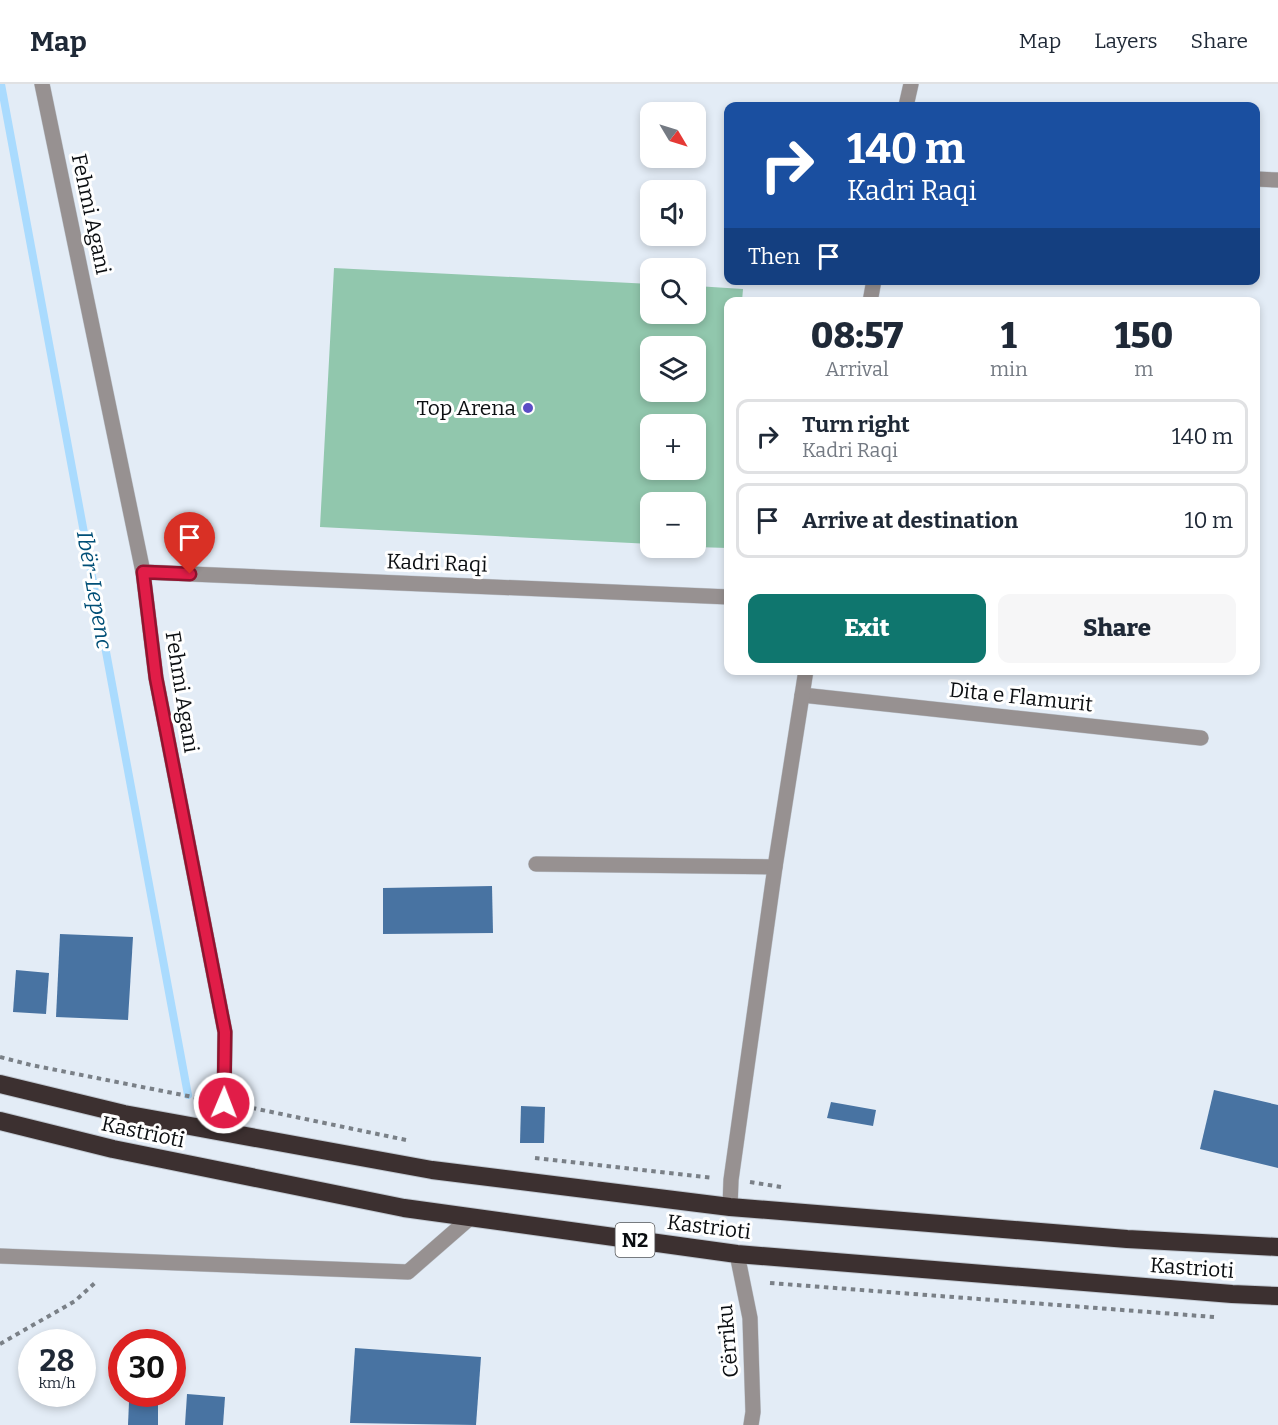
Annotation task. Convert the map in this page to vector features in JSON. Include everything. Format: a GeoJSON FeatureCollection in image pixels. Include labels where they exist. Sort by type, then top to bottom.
{"type":"FeatureCollection","features":[{"type":"Feature","properties":{"kind":"highway","name":"Kastrioti"},"geometry":{"type":"LineString","coordinates":[[0,1084],[124,1114],[432,1170],[730,1207],[1127,1239],[1278,1247]]}},
{"type":"Feature","properties":{"kind":"highway","name":"Kastrioti"},"geometry":{"type":"LineString","coordinates":[[0,1121],[113,1149],[404,1208],[737,1254],[1278,1296]]}},
{"type":"Feature","properties":{"kind":"street","name":"Fehmi Agani"},"geometry":{"type":"LineString","coordinates":[[42,84],[143,572],[156,678],[225,1032],[226,1132]]}},
{"type":"Feature","properties":{"kind":"street"},"geometry":{"type":"LineString","coordinates":[[907,102],[911,84]]}},
{"type":"Feature","properties":{"kind":"street"},"geometry":{"type":"LineString","coordinates":[[1260,179],[1278,180]]}},
{"type":"Feature","properties":{"kind":"street","name":"Kadri Raqi"},"geometry":{"type":"LineString","coordinates":[[143,572],[724,597]]}},
{"type":"Feature","properties":{"kind":"street"},"geometry":{"type":"LineString","coordinates":[[730,1207],[731,1180],[775,867],[805,675]]}},
{"type":"Feature","properties":{"kind":"street","name":"Dita e Flamurit"},"geometry":{"type":"LineString","coordinates":[[802,695],[1200,738]]}},
{"type":"Feature","properties":{"kind":"street"},"geometry":{"type":"LineString","coordinates":[[536,864],[775,867]]}},
{"type":"Feature","properties":{"kind":"street"},"geometry":{"type":"LineString","coordinates":[[0,1256],[408,1272],[471,1217]]}},
{"type":"Feature","properties":{"kind":"street","name":"Cërriku"},"geometry":{"type":"LineString","coordinates":[[737,1254],[750,1318],[753,1412],[751,1425]]}},
{"type":"Feature","properties":{"kind":"path"},"geometry":{"type":"LineString","coordinates":[[0,1057],[406,1140]]}},
{"type":"Feature","properties":{"kind":"path"},"geometry":{"type":"LineString","coordinates":[[533,1158],[790,1188]]}},
{"type":"Feature","properties":{"kind":"path"},"geometry":{"type":"LineString","coordinates":[[0,1344],[75,1301],[118,1261]]}},
{"type":"Feature","properties":{"kind":"path"},"geometry":{"type":"LineString","coordinates":[[770,1283],[1221,1317]]}},
{"type":"Feature","properties":{"kind":"green space","name":"Top Arena"},"geometry":{"type":"Polygon","coordinates":[[[334,268],[640,283],[640,324],[706,324],[706,287],[743,289],[742,297],[724,297],[724,548],[706,547],[706,492],[640,492],[640,543],[320,527],[334,268]]]}},
{"type":"Feature","properties":{"kind":"building"},"geometry":{"type":"Polygon","coordinates":[[[492,886],[493,933],[383,934],[383,888],[492,886]]]}},
{"type":"Feature","properties":{"kind":"building"},"geometry":{"type":"Polygon","coordinates":[[[60,934],[133,937],[128,1020],[56,1017],[60,934]]]}},
{"type":"Feature","properties":{"kind":"building"},"geometry":{"type":"Polygon","coordinates":[[[16,970],[49,973],[46,1014],[13,1012],[16,970]]]}},
{"type":"Feature","properties":{"kind":"building"},"geometry":{"type":"Polygon","coordinates":[[[1214,1090],[1278,1105],[1278,1168],[1200,1149],[1214,1090]]]}},
{"type":"Feature","properties":{"kind":"building"},"geometry":{"type":"Polygon","coordinates":[[[831,1102],[876,1110],[873,1126],[827,1118],[831,1102]]]}},
{"type":"Feature","properties":{"kind":"building"},"geometry":{"type":"Polygon","coordinates":[[[521,1106],[545,1107],[544,1143],[520,1143],[521,1106]]]}},
{"type":"Feature","properties":{"kind":"building"},"geometry":{"type":"Polygon","coordinates":[[[355,1348],[481,1357],[476,1425],[350,1423],[355,1348]]]}},
{"type":"Feature","properties":{"kind":"building"},"geometry":{"type":"Polygon","coordinates":[[[187,1394],[225,1397],[223,1425],[185,1425],[187,1394]]]}},
{"type":"Feature","properties":{"kind":"building"},"geometry":{"type":"Polygon","coordinates":[[[129,1407],[158,1407],[158,1425],[128,1425],[129,1407]]]}},
{"type":"Feature","properties":{"kind":"waterway","name":"Ibër-Lepenc"},"geometry":{"type":"LineString","coordinates":[[1,84],[188,1095]]}},
{"type":"Feature","properties":{"kind":"place","name":"Top Arena"},"geometry":{"type":"Point","coordinates":[528,408]}},
{"type":"Feature","properties":{"kind":"route"},"geometry":{"type":"LineString","coordinates":[[190,574],[143,572],[156,678],[225,1032],[224,1103]]}}]}
